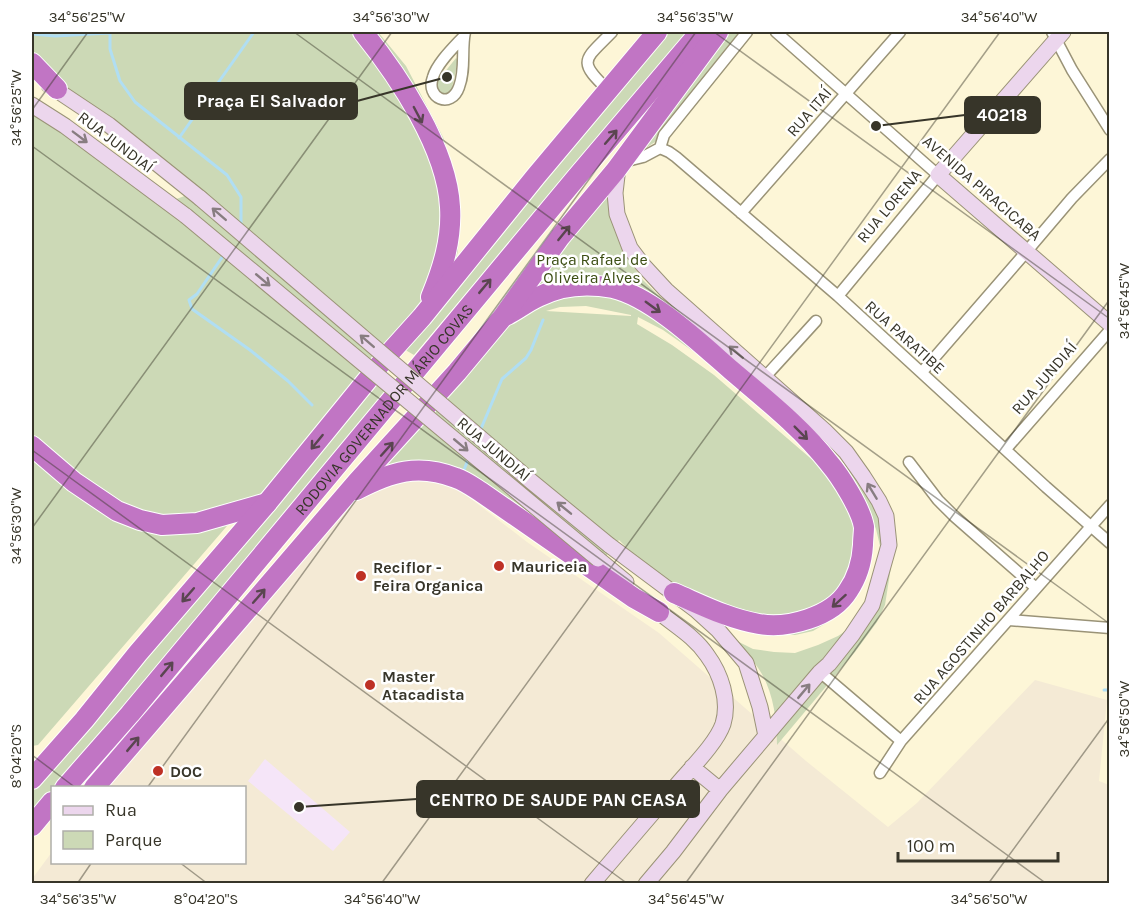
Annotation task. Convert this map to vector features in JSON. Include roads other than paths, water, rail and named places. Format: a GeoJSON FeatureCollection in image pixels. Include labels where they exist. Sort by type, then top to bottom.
{"type":"FeatureCollection","features":[{"type":"Feature","properties":{"kind":"highway"},"geometry":{"type":"LineString","coordinates":[[363,32],[396,76],[414,107],[437,154],[447,184],[450,216],[448,246],[437,283],[422,317]]}},
{"type":"Feature","properties":{"kind":"highway","name":"RODOVIA GOVERNADOR MÁRIO COVAS"},"geometry":{"type":"LineString","coordinates":[[32,779],[267,503],[657,32]]}},
{"type":"Feature","properties":{"kind":"highway","name":"RODOVIA GOVERNADOR MÁRIO COVAS"},"geometry":{"type":"LineString","coordinates":[[67,786],[130,714],[561,195],[700,32]]}},
{"type":"Feature","properties":{"kind":"highway"},"geometry":{"type":"LineString","coordinates":[[96,786],[502,318],[560,237],[619,165],[718,32]]}},
{"type":"Feature","properties":{"kind":"highway"},"geometry":{"type":"LineString","coordinates":[[32,63],[57,89]]}},
{"type":"Feature","properties":{"kind":"highway"},"geometry":{"type":"LineString","coordinates":[[502,318],[537,297],[562,288],[580,285],[612,288],[645,301],[669,318],[783,414],[830,464],[857,507],[864,526],[860,566],[847,593],[817,616],[797,623],[761,625],[733,618],[674,593]]}},
{"type":"Feature","properties":{"kind":"highway"},"geometry":{"type":"LineString","coordinates":[[32,446],[74,482],[117,511],[140,520],[162,525],[197,523],[267,503]]}},
{"type":"Feature","properties":{"kind":"highway"},"geometry":{"type":"LineString","coordinates":[[346,495],[376,479],[412,470],[429,470],[458,478],[507,509],[634,598],[659,612]]}},
{"type":"Feature","properties":{"kind":"highway"},"geometry":{"type":"LineString","coordinates":[[32,826],[51,803]]}},
{"type":"Feature","properties":{"kind":"highway"},"geometry":{"type":"LineString","coordinates":[[32,832],[51,821]]}},
{"type":"Feature","properties":{"kind":"main road","name":"RUA LORENA"},"geometry":{"type":"LineString","coordinates":[[938,175],[1057,34]]}},
{"type":"Feature","properties":{"kind":"main road","name":"RUA JUNDIAÍ"},"geometry":{"type":"LineString","coordinates":[[32,75],[57,89],[109,125],[200,198],[532,482],[696,610],[718,630],[746,663],[755,688],[766,736]]}},
{"type":"Feature","properties":{"kind":"main road","name":"RUA JUNDIAÍ"},"geometry":{"type":"LineString","coordinates":[[32,105],[65,126],[186,216],[693,638],[707,655],[720,678],[726,698],[723,722],[718,736],[592,884]]}},
{"type":"Feature","properties":{"kind":"main road"},"geometry":{"type":"LineString","coordinates":[[619,165],[615,193],[617,214],[630,248],[666,290],[846,452],[886,516],[889,545],[872,604],[852,635],[720,790],[646,884]]}},
{"type":"Feature","properties":{"kind":"main road","name":"AVENIDA PIRACICABA"},"geometry":{"type":"LineString","coordinates":[[938,175],[1110,324]]}},
{"type":"Feature","properties":{"kind":"main road"},"geometry":{"type":"LineString","coordinates":[[692,767],[720,790]]}},
{"type":"Feature","properties":{"kind":"street"},"geometry":{"type":"LineString","coordinates":[[608,90],[592,75],[587,62],[591,54],[612,32]]}},
{"type":"Feature","properties":{"kind":"street"},"geometry":{"type":"LineString","coordinates":[[619,165],[643,157],[660,148],[664,135],[747,32]]}},
{"type":"Feature","properties":{"kind":"street","name":"AVENIDA PIRACICABA"},"geometry":{"type":"LineString","coordinates":[[777,32],[938,175]]}},
{"type":"Feature","properties":{"kind":"street","name":"RUA ITAÍ"},"geometry":{"type":"LineString","coordinates":[[741,213],[900,32]]}},
{"type":"Feature","properties":{"kind":"street"},"geometry":{"type":"LineString","coordinates":[[465,34],[459,88],[451,99],[442,99],[433,93],[431,87],[433,76],[465,34]]}},
{"type":"Feature","properties":{"kind":"street"},"geometry":{"type":"LineString","coordinates":[[1057,34],[1072,70],[1110,130]]}},
{"type":"Feature","properties":{"kind":"street","name":"RUA PARATIBE"},"geometry":{"type":"LineString","coordinates":[[660,148],[676,157],[838,296],[1110,543]]}},
{"type":"Feature","properties":{"kind":"street"},"geometry":{"type":"LineString","coordinates":[[922,372],[1072,198],[1110,159]]}},
{"type":"Feature","properties":{"kind":"street","name":"RUA LORENA"},"geometry":{"type":"LineString","coordinates":[[838,296],[938,175]]}},
{"type":"Feature","properties":{"kind":"street"},"geometry":{"type":"LineString","coordinates":[[765,377],[816,321]]}},
{"type":"Feature","properties":{"kind":"street","name":"RUA JUNDIAÍ"},"geometry":{"type":"LineString","coordinates":[[1006,449],[1110,330]]}},
{"type":"Feature","properties":{"kind":"street"},"geometry":{"type":"LineString","coordinates":[[909,462],[938,500],[954,516],[1036,588]]}},
{"type":"Feature","properties":{"kind":"street","name":"RUA AGOSTINHO BARBALHO"},"geometry":{"type":"LineString","coordinates":[[880,773],[901,741],[1110,505]]}},
{"type":"Feature","properties":{"kind":"street"},"geometry":{"type":"LineString","coordinates":[[1009,620],[1110,628]]}},
{"type":"Feature","properties":{"kind":"street"},"geometry":{"type":"LineString","coordinates":[[820,672],[901,741]]}},
{"type":"Feature","properties":{"kind":"waterway"},"geometry":{"type":"LineString","coordinates":[[179,138],[254,32]]}},
{"type":"Feature","properties":{"kind":"waterway"},"geometry":{"type":"LineString","coordinates":[[32,34],[55,36],[110,33],[110,49],[120,81],[135,102],[227,175],[241,197],[241,227]]}},
{"type":"Feature","properties":{"kind":"waterway"},"geometry":{"type":"LineString","coordinates":[[225,253],[197,294],[189,300],[192,309],[250,350],[288,381],[312,405]]}},
{"type":"Feature","properties":{"kind":"waterway"},"geometry":{"type":"LineString","coordinates":[[480,431],[502,379],[526,358],[543,320]]}},
{"type":"Feature","properties":{"kind":"waterway"},"geometry":{"type":"LineString","coordinates":[[464,470],[469,457]]}},
{"type":"Feature","properties":{"kind":"waterway"},"geometry":{"type":"LineString","coordinates":[[1104,690],[1110,690]]}},
{"type":"Feature","properties":{"kind":"place","name":"Praça El Salvador"},"geometry":{"type":"Point","coordinates":[447,77]}},
{"type":"Feature","properties":{"kind":"place","name":"40218"},"geometry":{"type":"Point","coordinates":[876,126]}},
{"type":"Feature","properties":{"kind":"place","name":"Mauriceia"},"geometry":{"type":"Point","coordinates":[499,566]}},
{"type":"Feature","properties":{"kind":"place","name":"Reciflor - Feira Organica"},"geometry":{"type":"Point","coordinates":[361,576]}},
{"type":"Feature","properties":{"kind":"place","name":"Master Atacadista"},"geometry":{"type":"Point","coordinates":[370,685]}},
{"type":"Feature","properties":{"kind":"place","name":"DOC"},"geometry":{"type":"Point","coordinates":[158,771]}},
{"type":"Feature","properties":{"kind":"place","name":"CENTRO DE SAUDE PAN CEASA"},"geometry":{"type":"Point","coordinates":[299,807]}},
{"type":"Feature","properties":{"kind":"park label","name":"Praça Rafael de Oliveira Alves"},"geometry":{"type":"Point","coordinates":[592,268]}}]}
